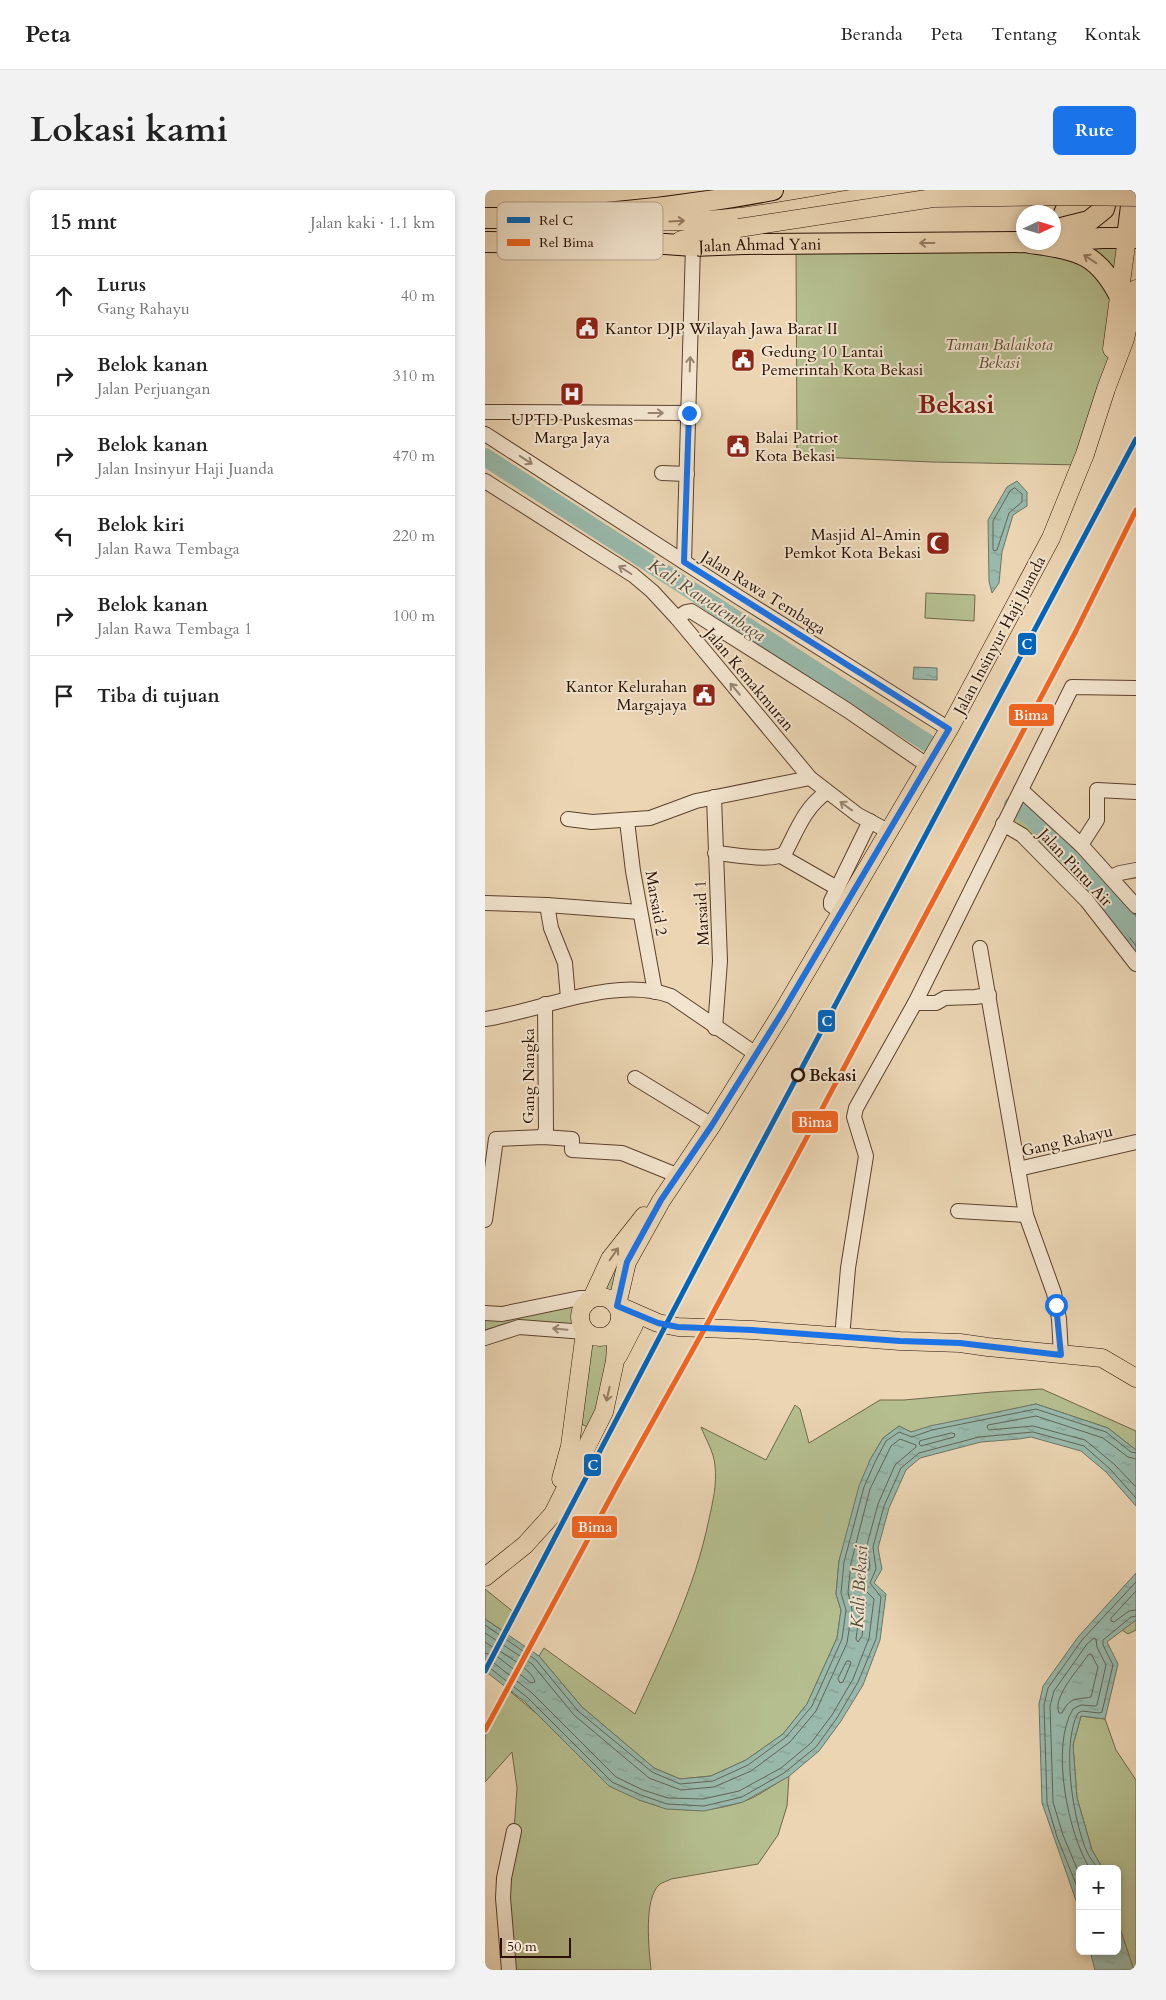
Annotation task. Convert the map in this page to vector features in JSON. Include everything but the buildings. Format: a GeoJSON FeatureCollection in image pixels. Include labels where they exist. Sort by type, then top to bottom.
{"type":"FeatureCollection","features":[{"type":"Feature","properties":{"kind":"highway"},"geometry":{"type":"LineString","coordinates":[[651,202],[685,197],[773,190]]}},
{"type":"Feature","properties":{"kind":"highway"},"geometry":{"type":"LineString","coordinates":[[1045,205],[1049,190]]}},
{"type":"Feature","properties":{"kind":"highway"},"geometry":{"type":"LineString","coordinates":[[1061,228],[1089,221],[1104,209],[1109,190]]}},
{"type":"Feature","properties":{"kind":"highway"},"geometry":{"type":"LineString","coordinates":[[1061,241],[1131,238],[1133,190]]}},
{"type":"Feature","properties":{"kind":"highway"},"geometry":{"type":"LineString","coordinates":[[975,243],[1016,230]]}},
{"type":"Feature","properties":{"kind":"highway","name":"Jalan Ahmad Yani"},"geometry":{"type":"LineString","coordinates":[[665,244],[693,246],[975,243],[1014,240]]}},
{"type":"Feature","properties":{"kind":"highway"},"geometry":{"type":"LineString","coordinates":[[1061,248],[1072,250],[1086,256],[1102,268],[1128,293]]}},
{"type":"Feature","properties":{"kind":"main road"},"geometry":{"type":"LineString","coordinates":[[665,244],[739,223],[864,196],[910,190]]}},
{"type":"Feature","properties":{"kind":"main road"},"geometry":{"type":"LineString","coordinates":[[663,222],[739,223],[933,198],[1073,196],[1136,198]]}},
{"type":"Feature","properties":{"kind":"main road","name":"Jalan Insinyur Haji Juanda"},"geometry":{"type":"LineString","coordinates":[[617,1306],[627,1262],[661,1200],[679,1176],[756,1054],[949,729],[1051,538],[1085,454],[1106,389],[1128,293],[1131,238]]}},
{"type":"Feature","properties":{"kind":"main road","name":"Jalan Insinyur Haji Juanda"},"geometry":{"type":"LineString","coordinates":[[592,1298],[610,1260],[639,1221],[661,1200]]}},
{"type":"Feature","properties":{"kind":"main road"},"geometry":{"type":"LineString","coordinates":[[658,1323],[623,1327],[604,1338],[595,1337],[585,1332],[581,1325],[580,1314],[584,1304],[592,1298],[605,1297],[617,1306],[658,1323],[682,1327],[752,1330],[842,1338],[960,1343],[1102,1358],[1136,1378]]}},
{"type":"Feature","properties":{"kind":"main road"},"geometry":{"type":"LineString","coordinates":[[489,1573],[525,1545],[553,1514],[604,1412],[623,1327],[617,1306]]}},
{"type":"Feature","properties":{"kind":"main road"},"geometry":{"type":"LineString","coordinates":[[489,1573],[522,1540],[545,1507],[563,1474],[570,1446],[585,1332]]}},
{"type":"Feature","properties":{"kind":"main road"},"geometry":{"type":"LineString","coordinates":[[573,1418],[587,1427],[597,1425]]}},
{"type":"Feature","properties":{"kind":"street"},"geometry":{"type":"LineString","coordinates":[[684,562],[693,246]]}},
{"type":"Feature","properties":{"kind":"street"},"geometry":{"type":"LineString","coordinates":[[485,412],[689,413]]}},
{"type":"Feature","properties":{"kind":"street","name":"Jalan Rawa Tembaga"},"geometry":{"type":"LineString","coordinates":[[485,434],[949,729]]}},
{"type":"Feature","properties":{"kind":"street"},"geometry":{"type":"LineString","coordinates":[[662,473],[687,474]]}},
{"type":"Feature","properties":{"kind":"street","name":"Jalan Kemakmuran"},"geometry":{"type":"LineString","coordinates":[[485,481],[633,575],[652,591],[677,618],[811,778],[827,792],[888,831]]}},
{"type":"Feature","properties":{"kind":"street"},"geometry":{"type":"LineString","coordinates":[[677,618],[687,612],[691,612],[847,710],[927,765]]}},
{"type":"Feature","properties":{"kind":"street"},"geometry":{"type":"LineString","coordinates":[[842,1338],[849,1259],[867,1156],[854,1117],[856,1108],[915,1003],[1072,687],[1136,688]]}},
{"type":"Feature","properties":{"kind":"street"},"geometry":{"type":"LineString","coordinates":[[568,819],[592,822],[650,818],[696,801],[811,778]]}},
{"type":"Feature","properties":{"kind":"street"},"geometry":{"type":"LineString","coordinates":[[1081,845],[1097,820],[1097,790],[1136,792]]}},
{"type":"Feature","properties":{"kind":"street"},"geometry":{"type":"LineString","coordinates":[[715,852],[771,858],[781,856],[785,853],[808,810],[816,800],[827,792]]}},
{"type":"Feature","properties":{"kind":"street"},"geometry":{"type":"LineString","coordinates":[[1020,792],[1081,845],[1136,906]]}},
{"type":"Feature","properties":{"kind":"street","name":"Marsaid 1"},"geometry":{"type":"LineString","coordinates":[[714,797],[720,961],[715,1028]]}},
{"type":"Feature","properties":{"kind":"street","name":"Marsaid 2"},"geometry":{"type":"LineString","coordinates":[[627,821],[655,992]]}},
{"type":"Feature","properties":{"kind":"street"},"geometry":{"type":"LineString","coordinates":[[841,912],[831,905],[831,901],[870,821]]}},
{"type":"Feature","properties":{"kind":"street","name":"Jalan Pintu Air"},"geometry":{"type":"LineString","coordinates":[[1005,821],[1087,901],[1136,964]]}},
{"type":"Feature","properties":{"kind":"street"},"geometry":{"type":"LineString","coordinates":[[781,856],[837,888]]}},
{"type":"Feature","properties":{"kind":"street"},"geometry":{"type":"LineString","coordinates":[[1111,877],[1136,870]]}},
{"type":"Feature","properties":{"kind":"street"},"geometry":{"type":"LineString","coordinates":[[485,903],[547,904],[641,912]]}},
{"type":"Feature","properties":{"kind":"street"},"geometry":{"type":"LineString","coordinates":[[547,904],[551,928],[565,964],[568,998]]}},
{"type":"Feature","properties":{"kind":"street"},"geometry":{"type":"LineString","coordinates":[[980,948],[1018,1169]]}},
{"type":"Feature","properties":{"kind":"street"},"geometry":{"type":"LineString","coordinates":[[485,1019],[504,1016],[568,998],[623,990],[655,992],[671,996],[715,1028],[756,1054]]}},
{"type":"Feature","properties":{"kind":"street"},"geometry":{"type":"LineString","coordinates":[[915,1003],[936,1003],[945,998],[989,995]]}},
{"type":"Feature","properties":{"kind":"street","name":"Gang Nangka"},"geometry":{"type":"LineString","coordinates":[[485,1220],[495,1139],[543,1137],[546,1132],[545,1004]]}},
{"type":"Feature","properties":{"kind":"street"},"geometry":{"type":"LineString","coordinates":[[635,1078],[712,1125]]}},
{"type":"Feature","properties":{"kind":"street"},"geometry":{"type":"LineString","coordinates":[[543,1137],[546,1139],[572,1139],[572,1150],[622,1153],[659,1166],[679,1176]]}},
{"type":"Feature","properties":{"kind":"street","name":"Gang Rahayu"},"geometry":{"type":"LineString","coordinates":[[1061,1355],[1059,1318],[1054,1293],[1026,1214],[1018,1169],[1136,1142]]}},
{"type":"Feature","properties":{"kind":"street"},"geometry":{"type":"LineString","coordinates":[[958,1212],[1026,1214]]}},
{"type":"Feature","properties":{"kind":"street"},"geometry":{"type":"LineString","coordinates":[[485,1313],[502,1314],[580,1298],[592,1298]]}},
{"type":"Feature","properties":{"kind":"street"},"geometry":{"type":"LineString","coordinates":[[533,1308],[527,1316],[528,1323],[534,1327]]}},
{"type":"Feature","properties":{"kind":"street"},"geometry":{"type":"LineString","coordinates":[[485,1338],[510,1329],[534,1327],[585,1332]]}},
{"type":"Feature","properties":{"kind":"street"},"geometry":{"type":"LineString","coordinates":[[509,1970],[503,1898],[504,1878],[514,1831]]}},
{"type":"Feature","properties":{"kind":"green space","name":"Taman Balaikota Bekasi"},"geometry":{"type":"Polygon","coordinates":[[[1127,238],[1106,389],[1080,465],[931,462],[797,456],[796,243],[1016,240],[1016,250],[1061,250],[1061,239],[1127,238]]]}},
{"type":"Feature","properties":{"kind":"green space"},"geometry":{"type":"Polygon","coordinates":[[[926,593],[975,595],[974,621],[925,618],[926,593]]]}},
{"type":"Feature","properties":{"kind":"green space"},"geometry":{"type":"Polygon","coordinates":[[[1021,790],[1111,877],[1087,901],[1003,824],[1021,790]]]}},
{"type":"Feature","properties":{"kind":"green space"},"geometry":{"type":"Polygon","coordinates":[[[639,1221],[614,1302],[604,1297],[599,1297],[585,1305],[581,1312],[582,1326],[587,1332],[593,1336],[610,1335],[597,1425],[587,1427],[578,1422],[585,1332],[534,1327],[485,1338],[485,1313],[592,1298],[639,1221]]]}},
{"type":"Feature","properties":{"kind":"green space"},"geometry":{"type":"Polygon","coordinates":[[[1042,1389],[1136,1431],[1136,1450],[1108,1428],[1036,1404],[911,1432],[899,1426],[883,1438],[870,1460],[839,1561],[836,1594],[841,1610],[837,1638],[807,1704],[783,1734],[746,1760],[711,1776],[680,1779],[654,1768],[582,1707],[539,1656],[544,1648],[635,1714],[687,1594],[696,1570],[709,1519],[715,1486],[715,1466],[701,1427],[766,1460],[795,1405],[800,1409],[809,1443],[880,1400],[904,1400],[1042,1389]]]}},
{"type":"Feature","properties":{"kind":"green space"},"geometry":{"type":"Polygon","coordinates":[[[485,1589],[516,1614],[506,1633],[485,1619],[485,1589]]]}},
{"type":"Feature","properties":{"kind":"green space"},"geometry":{"type":"Polygon","coordinates":[[[1136,1620],[1136,1630],[1128,1634],[1122,1630],[1136,1620]]]}},
{"type":"Feature","properties":{"kind":"green space"},"geometry":{"type":"Polygon","coordinates":[[[505,1687],[639,1800],[665,1807],[690,1810],[728,1806],[748,1800],[789,1776],[787,1806],[778,1835],[758,1864],[671,1879],[660,1884],[655,1891],[651,1901],[648,1925],[651,1970],[509,1970],[503,1898],[514,1831],[517,1788],[512,1752],[485,1782],[485,1737],[505,1687]]]}},
{"type":"Feature","properties":{"kind":"green space"},"geometry":{"type":"Polygon","coordinates":[[[1081,1716],[1105,1719],[1116,1750],[1136,1780],[1136,1970],[1134,1970],[1121,1932],[1121,1865],[1101,1865],[1092,1850],[1077,1798],[1073,1745],[1081,1716]]]}},
{"type":"Feature","properties":{"kind":"water"},"geometry":{"type":"Polygon","coordinates":[[[1017,481],[1027,492],[1027,506],[1013,515],[1002,552],[999,583],[992,593],[989,581],[988,520],[1007,487],[1017,481]]]}},
{"type":"Feature","properties":{"kind":"water"},"geometry":{"type":"Polygon","coordinates":[[[914,667],[937,668],[937,680],[913,679],[914,667]]]}},
{"type":"Feature","properties":{"kind":"water"},"geometry":{"type":"Polygon","coordinates":[[[1111,877],[1136,906],[1136,964],[1087,901],[1111,877]]]}},
{"type":"Feature","properties":{"kind":"water","name":"Kali Bekasi"},"geometry":{"type":"Polygon","coordinates":[[[1036,1404],[1108,1428],[1136,1450],[1136,1506],[1106,1472],[1081,1451],[1031,1437],[981,1442],[920,1458],[906,1470],[889,1508],[878,1548],[882,1569],[874,1583],[886,1594],[880,1640],[863,1685],[841,1721],[819,1751],[788,1777],[743,1802],[704,1811],[666,1809],[639,1800],[609,1786],[525,1702],[485,1671],[485,1619],[539,1656],[582,1707],[654,1768],[680,1779],[711,1776],[746,1760],[783,1734],[807,1704],[837,1638],[841,1610],[836,1594],[839,1561],[859,1486],[870,1460],[883,1438],[899,1426],[911,1432],[930,1426],[1036,1404]]]}},
{"type":"Feature","properties":{"kind":"water"},"geometry":{"type":"Polygon","coordinates":[[[1136,1573],[1136,1620],[1107,1642],[1118,1664],[1105,1719],[1081,1716],[1073,1745],[1077,1798],[1092,1850],[1101,1865],[1076,1865],[1076,1901],[1042,1803],[1039,1704],[1043,1686],[1078,1637],[1136,1573]]]}},
{"type":"Feature","properties":{"kind":"water"},"geometry":{"type":"Polygon","coordinates":[[[1121,1932],[1134,1970],[1095,1970],[1091,1955],[1121,1955],[1121,1932]]]}},
{"type":"Feature","properties":{"kind":"waterway","name":"Kali Rawatembaga"},"geometry":{"type":"LineString","coordinates":[[485,457],[929,744]]}},
{"type":"Feature","properties":{"kind":"waterway","name":"Kali Rawatembaga"},"geometry":{"type":"LineString","coordinates":[[1013,805],[1030,816],[1048,834],[1136,931]]}},
{"type":"Feature","properties":{"kind":"rail line","name":"C"},"geometry":{"type":"LineString","coordinates":[[485,1671],[704,1252],[1136,439]]}},
{"type":"Feature","properties":{"kind":"rail line","name":"Bima"},"geometry":{"type":"LineString","coordinates":[[485,1730],[620,1480],[705,1328],[973,826],[1076,631],[1136,510]]}},
{"type":"Feature","properties":{"kind":"place","name":"Kantor DJP Wilayah Jawa Barat II"},"geometry":{"type":"Point","coordinates":[587,328]}},
{"type":"Feature","properties":{"kind":"place","name":"Gedung 10 Lantai Pemerintah Kota Bekasi"},"geometry":{"type":"Point","coordinates":[743,360]}},
{"type":"Feature","properties":{"kind":"place","name":"UPTD Puskesmas Marga Jaya"},"geometry":{"type":"Point","coordinates":[572,394]}},
{"type":"Feature","properties":{"kind":"place","name":"Balai Patriot Kota Bekasi"},"geometry":{"type":"Point","coordinates":[738,446]}},
{"type":"Feature","properties":{"kind":"place","name":"Masjid Al-Amin Pemkot Kota Bekasi"},"geometry":{"type":"Point","coordinates":[938,543]}},
{"type":"Feature","properties":{"kind":"place","name":"Kantor Kelurahan Margajaya"},"geometry":{"type":"Point","coordinates":[704,695]}},
{"type":"Feature","properties":{"kind":"place","name":"Bekasi"},"geometry":{"type":"Point","coordinates":[798,1075]}},
{"type":"Feature","properties":{"kind":"district","name":"Bekasi"},"geometry":{"type":"Point","coordinates":[956,404]}},
{"type":"Feature","properties":{"kind":"route"},"geometry":{"type":"LineString","coordinates":[[689,413],[684,562],[949,729],[783,1011],[712,1125],[661,1200],[627,1262],[617,1306],[658,1323],[678,1327],[960,1343],[1061,1355],[1059,1318],[1056,1305]]}}]}
